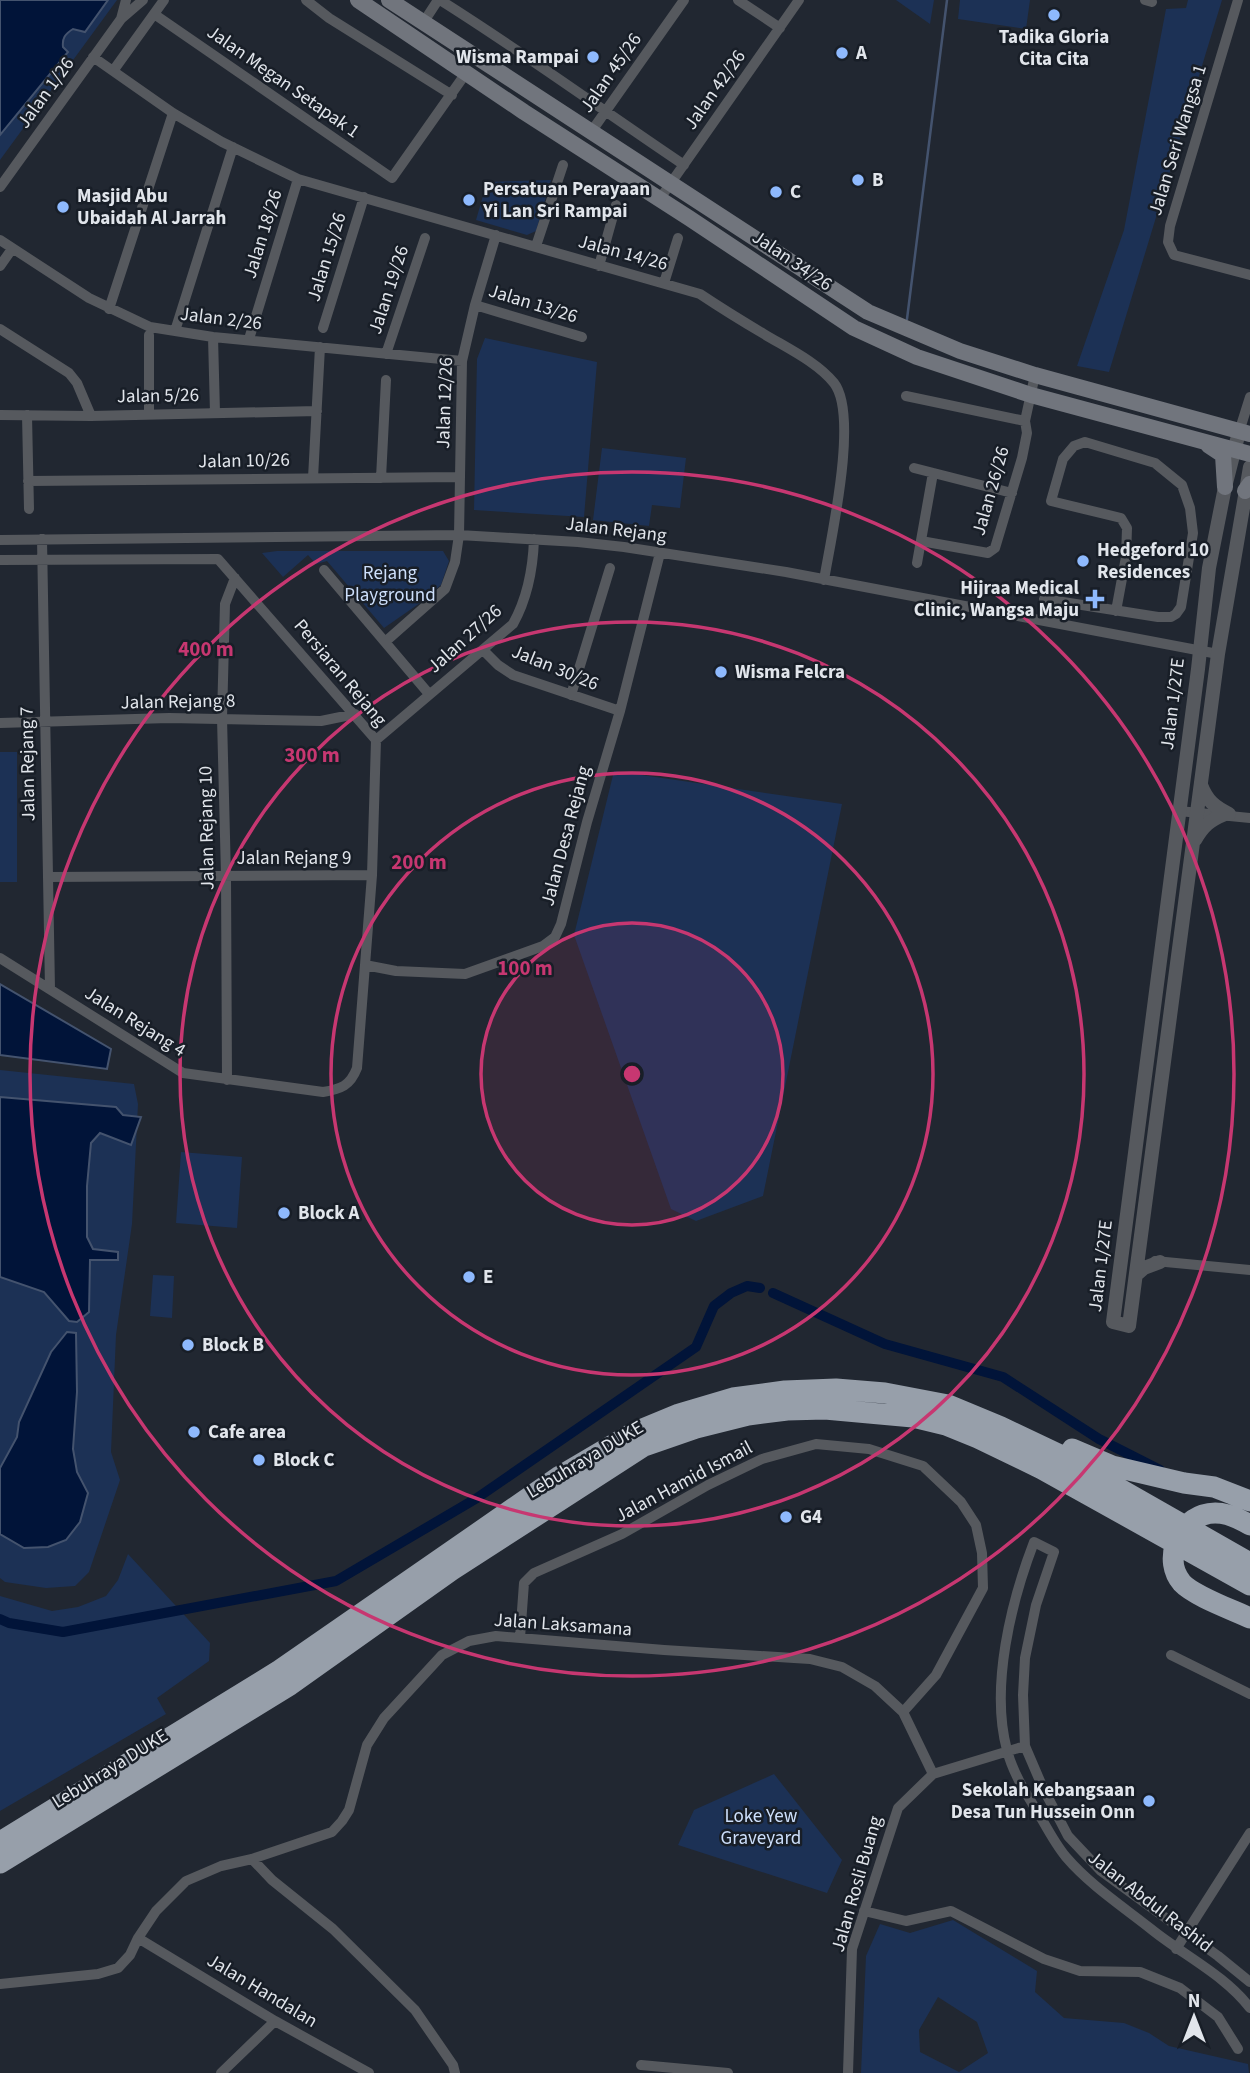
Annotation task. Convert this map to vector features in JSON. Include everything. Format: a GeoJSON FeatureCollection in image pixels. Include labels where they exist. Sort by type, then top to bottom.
{"type":"FeatureCollection","features":[{"type":"Feature","properties":{"kind":"highway","name":"Lebuhraya DUKE"},"geometry":{"type":"LineString","coordinates":[[0,1863],[285,1678],[559,1476],[644,1428],[679,1413],[733,1398],[785,1391],[835,1389],[885,1393],[920,1408],[946,1425],[1042,1469],[1250,1585]]}},
{"type":"Feature","properties":{"kind":"highway","name":"Lebuhraya DUKE"},"geometry":{"type":"LineString","coordinates":[[920,1408],[948,1405],[1039,1444],[1250,1563]]}},
{"type":"Feature","properties":{"kind":"highway"},"geometry":{"type":"LineString","coordinates":[[948,1405],[1005,1419],[1112,1466],[1184,1483],[1214,1487],[1250,1500]]}},
{"type":"Feature","properties":{"kind":"highway"},"geometry":{"type":"LineString","coordinates":[[1184,1483],[1250,1512]]}},
{"type":"Feature","properties":{"kind":"highway"},"geometry":{"type":"LineString","coordinates":[[1138,1500],[1206,1525],[1250,1548]]}},
{"type":"Feature","properties":{"kind":"highway"},"geometry":{"type":"LineString","coordinates":[[1244,1616],[1182,1584],[1174,1569],[1174,1553],[1179,1535],[1190,1522],[1205,1514],[1222,1513],[1237,1517],[1250,1525]]}},
{"type":"Feature","properties":{"kind":"highway","name":"Lebuhraya DUKE"},"geometry":{"type":"LineString","coordinates":[[0,1842],[285,1678]]}},
{"type":"Feature","properties":{"kind":"main road","name":"Jalan 34/26"},"geometry":{"type":"LineString","coordinates":[[358,0],[854,328],[917,357],[1031,395],[1242,452]]}},
{"type":"Feature","properties":{"kind":"main road","name":"Jalan 34/26"},"geometry":{"type":"LineString","coordinates":[[389,0],[868,312],[960,351],[1035,375],[1245,433]]}},
{"type":"Feature","properties":{"kind":"main road"},"geometry":{"type":"LineString","coordinates":[[1199,440],[1223,455],[1225,487]]}},
{"type":"Feature","properties":{"kind":"street","name":"Jalan 1/26"},"geometry":{"type":"LineString","coordinates":[[121,19],[126,0]]}},
{"type":"Feature","properties":{"kind":"street","name":"Jalan 1/26"},"geometry":{"type":"LineString","coordinates":[[0,187],[121,19],[143,0]]}},
{"type":"Feature","properties":{"kind":"street"},"geometry":{"type":"LineString","coordinates":[[113,71],[164,0]]}},
{"type":"Feature","properties":{"kind":"street"},"geometry":{"type":"LineString","coordinates":[[306,0],[329,18],[452,95],[466,73]]}},
{"type":"Feature","properties":{"kind":"street"},"geometry":{"type":"LineString","coordinates":[[422,23],[439,0],[503,40],[684,165]]}},
{"type":"Feature","properties":{"kind":"street","name":"Jalan 45/26"},"geometry":{"type":"LineString","coordinates":[[591,132],[684,0]]}},
{"type":"Feature","properties":{"kind":"street"},"geometry":{"type":"LineString","coordinates":[[738,0],[780,27]]}},
{"type":"Feature","properties":{"kind":"street","name":"Jalan 42/26"},"geometry":{"type":"LineString","coordinates":[[659,200],[799,0]]}},
{"type":"Feature","properties":{"kind":"street","name":"Jalan Seri Wangsa 1"},"geometry":{"type":"LineString","coordinates":[[1238,0],[1170,226],[1168,242],[1174,255],[1250,275]]}},
{"type":"Feature","properties":{"kind":"street","name":"Jalan Megan Setapak 1"},"geometry":{"type":"LineString","coordinates":[[154,14],[392,178],[452,95]]}},
{"type":"Feature","properties":{"kind":"street","name":"Jalan 14/26"},"geometry":{"type":"LineString","coordinates":[[93,58],[173,113],[222,142],[298,179],[700,294],[803,358],[834,383],[840,392],[845,423],[844,458],[824,580]]}},
{"type":"Feature","properties":{"kind":"street"},"geometry":{"type":"LineString","coordinates":[[109,309],[173,113]]}},
{"type":"Feature","properties":{"kind":"street"},"geometry":{"type":"LineString","coordinates":[[175,331],[233,147]]}},
{"type":"Feature","properties":{"kind":"street"},"geometry":{"type":"LineString","coordinates":[[536,246],[563,165]]}},
{"type":"Feature","properties":{"kind":"street","name":"Jalan 18/26"},"geometry":{"type":"LineString","coordinates":[[249,340],[298,179]]}},
{"type":"Feature","properties":{"kind":"street","name":"Jalan 15/26"},"geometry":{"type":"LineString","coordinates":[[323,328],[364,197]]}},
{"type":"Feature","properties":{"kind":"street"},"geometry":{"type":"LineString","coordinates":[[599,266],[616,205]]}},
{"type":"Feature","properties":{"kind":"street","name":"Jalan 12/26"},"geometry":{"type":"LineString","coordinates":[[385,642],[445,589],[455,562],[459,535],[463,361],[475,305],[496,235]]}},
{"type":"Feature","properties":{"kind":"street","name":"Jalan 19/26"},"geometry":{"type":"LineString","coordinates":[[386,354],[425,238]]}},
{"type":"Feature","properties":{"kind":"street"},"geometry":{"type":"LineString","coordinates":[[664,283],[678,238]]}},
{"type":"Feature","properties":{"kind":"street","name":"Jalan 2/26"},"geometry":{"type":"LineString","coordinates":[[0,240],[109,309],[150,327],[213,337],[463,361]]}},
{"type":"Feature","properties":{"kind":"street"},"geometry":{"type":"LineString","coordinates":[[0,266],[12,249]]}},
{"type":"Feature","properties":{"kind":"street","name":"Jalan 13/26"},"geometry":{"type":"LineString","coordinates":[[475,305],[582,337]]}},
{"type":"Feature","properties":{"kind":"street"},"geometry":{"type":"LineString","coordinates":[[0,329],[69,373],[77,383],[91,416]]}},
{"type":"Feature","properties":{"kind":"street"},"geometry":{"type":"LineString","coordinates":[[149,335],[149,413]]}},
{"type":"Feature","properties":{"kind":"street"},"geometry":{"type":"LineString","coordinates":[[213,337],[215,413]]}},
{"type":"Feature","properties":{"kind":"street"},"geometry":{"type":"LineString","coordinates":[[313,478],[320,347]]}},
{"type":"Feature","properties":{"kind":"street","name":"Jalan 26/26"},"geometry":{"type":"LineString","coordinates":[[921,541],[988,553],[995,548],[1027,433],[1025,421],[1035,375]]}},
{"type":"Feature","properties":{"kind":"street"},"geometry":{"type":"LineString","coordinates":[[381,478],[386,380]]}},
{"type":"Feature","properties":{"kind":"street"},"geometry":{"type":"LineString","coordinates":[[906,397],[1025,421]]}},
{"type":"Feature","properties":{"kind":"street"},"geometry":{"type":"LineString","coordinates":[[1225,487],[1242,452],[1250,397]]}},
{"type":"Feature","properties":{"kind":"street","name":"Jalan 5/26"},"geometry":{"type":"LineString","coordinates":[[0,415],[91,416],[317,411]]}},
{"type":"Feature","properties":{"kind":"street"},"geometry":{"type":"LineString","coordinates":[[27,415],[29,509]]}},
{"type":"Feature","properties":{"kind":"street"},"geometry":{"type":"LineString","coordinates":[[1044,599],[1116,611],[1158,617],[1171,617],[1181,607],[1192,533],[1190,508],[1182,485],[1155,463],[1086,442],[1074,446],[1063,459],[1051,500],[1121,518],[1128,528],[1126,557],[1116,611]]}},
{"type":"Feature","properties":{"kind":"street"},"geometry":{"type":"LineString","coordinates":[[1248,487],[1250,467]]}},
{"type":"Feature","properties":{"kind":"street"},"geometry":{"type":"LineString","coordinates":[[914,468],[1012,492]]}},
{"type":"Feature","properties":{"kind":"street"},"geometry":{"type":"LineString","coordinates":[[917,563],[933,473]]}},
{"type":"Feature","properties":{"kind":"street","name":"Jalan 10/26"},"geometry":{"type":"LineString","coordinates":[[28,481],[460,477]]}},
{"type":"Feature","properties":{"kind":"street","name":"Jalan 1/27E"},"geometry":{"type":"LineString","coordinates":[[1225,487],[1209,568],[1113,1322],[1129,1326],[1218,654],[1248,487]]}},
{"type":"Feature","properties":{"kind":"street","name":"Jalan Rejang"},"geometry":{"type":"LineString","coordinates":[[0,540],[459,535],[624,547],[824,580],[1218,654]]}},
{"type":"Feature","properties":{"kind":"street","name":"Jalan Rejang 7"},"geometry":{"type":"LineString","coordinates":[[42,539],[50,989]]}},
{"type":"Feature","properties":{"kind":"street","name":"Jalan 27/26"},"geometry":{"type":"LineString","coordinates":[[376,740],[513,624],[531,575],[534,539]]}},
{"type":"Feature","properties":{"kind":"street","name":"Jalan Desa Rejang"},"geometry":{"type":"LineString","coordinates":[[365,965],[396,971],[465,974],[543,946],[555,937],[561,924],[587,822],[620,711],[660,553]]}},
{"type":"Feature","properties":{"kind":"street","name":"Persiaran Rejang"},"geometry":{"type":"LineString","coordinates":[[0,560],[218,559],[376,740],[372,875],[357,1068],[345,1087]]}},
{"type":"Feature","properties":{"kind":"street"},"geometry":{"type":"LineString","coordinates":[[1188,563],[1209,568]]}},
{"type":"Feature","properties":{"kind":"street"},"geometry":{"type":"LineString","coordinates":[[571,695],[610,568]]}},
{"type":"Feature","properties":{"kind":"street"},"geometry":{"type":"LineString","coordinates":[[324,570],[429,694]]}},
{"type":"Feature","properties":{"kind":"street","name":"Jalan Rejang 10"},"geometry":{"type":"LineString","coordinates":[[228,1062],[222,718],[225,604],[236,578]]}},
{"type":"Feature","properties":{"kind":"street","name":"Jalan 30/26"},"geometry":{"type":"LineString","coordinates":[[483,650],[513,675],[620,711]]}},
{"type":"Feature","properties":{"kind":"street","name":"Jalan Rejang 8"},"geometry":{"type":"LineString","coordinates":[[0,723],[222,718],[321,720],[355,714]]}},
{"type":"Feature","properties":{"kind":"street"},"geometry":{"type":"LineString","coordinates":[[1201,784],[1205,797],[1227,814]]}},
{"type":"Feature","properties":{"kind":"street"},"geometry":{"type":"LineString","coordinates":[[1179,811],[1250,818]]}},
{"type":"Feature","properties":{"kind":"street"},"geometry":{"type":"LineString","coordinates":[[1193,842],[1211,820],[1227,814]]}},
{"type":"Feature","properties":{"kind":"street","name":"Jalan Rejang 9"},"geometry":{"type":"LineString","coordinates":[[48,877],[372,875]]}},
{"type":"Feature","properties":{"kind":"street","name":"Jalan Rejang 4"},"geometry":{"type":"LineString","coordinates":[[0,958],[176,1070],[191,1075],[323,1093],[345,1087]]}},
{"type":"Feature","properties":{"kind":"street"},"geometry":{"type":"LineString","coordinates":[[210,1077],[228,1062]]}},
{"type":"Feature","properties":{"kind":"street"},"geometry":{"type":"LineString","coordinates":[[228,1062],[232,1080]]}},
{"type":"Feature","properties":{"kind":"street"},"geometry":{"type":"LineString","coordinates":[[1140,1243],[1160,1262]]}},
{"type":"Feature","properties":{"kind":"street"},"geometry":{"type":"LineString","coordinates":[[1121,1259],[1137,1268],[1160,1262],[1250,1270]]}},
{"type":"Feature","properties":{"kind":"street","name":"Jalan Hamid Ismail"},"geometry":{"type":"LineString","coordinates":[[520,1638],[524,1583],[534,1573],[622,1535],[708,1485],[762,1459],[817,1444],[869,1449],[923,1466],[961,1502],[976,1525],[982,1553],[981,1593],[936,1675],[903,1712]]}},
{"type":"Feature","properties":{"kind":"street","name":"Jalan Abdul Rashid"},"geometry":{"type":"LineString","coordinates":[[1250,1982],[1101,1871],[1068,1836],[1043,1788],[1025,1746],[1023,1695],[1025,1658],[1036,1605],[1054,1552],[1034,1542],[1016,1593],[1005,1648],[1000,1710],[1007,1750],[1020,1784],[1064,1856],[1090,1881],[1176,1949],[1216,1975],[1250,2008]]}},
{"type":"Feature","properties":{"kind":"street","name":"Jalan Laksamana"},"geometry":{"type":"LineString","coordinates":[[0,1984],[98,1974],[118,1968],[130,1955],[156,1911],[186,1881],[221,1866],[252,1859],[332,1832],[349,1810],[367,1745],[384,1718],[442,1655],[454,1647],[482,1637],[810,1659],[842,1667],[874,1686],[903,1712],[933,1774]]}},
{"type":"Feature","properties":{"kind":"street"},"geometry":{"type":"LineString","coordinates":[[1171,1655],[1250,1694]]}},
{"type":"Feature","properties":{"kind":"street","name":"Jalan Rosli Buang"},"geometry":{"type":"LineString","coordinates":[[848,2073],[852,1949],[898,1808],[933,1774],[1025,1746]]}},
{"type":"Feature","properties":{"kind":"street"},"geometry":{"type":"LineString","coordinates":[[1176,1949],[1250,1833]]}},
{"type":"Feature","properties":{"kind":"street"},"geometry":{"type":"LineString","coordinates":[[252,1859],[272,1881],[332,1929],[415,2010],[453,2064],[455,2073]]}},
{"type":"Feature","properties":{"kind":"street"},"geometry":{"type":"LineString","coordinates":[[864,1911],[906,1922],[951,1911],[1044,1959],[1080,1971],[1140,1972],[1181,1988],[1218,2017],[1238,2049]]}},
{"type":"Feature","properties":{"kind":"street","name":"Jalan Handalan"},"geometry":{"type":"LineString","coordinates":[[138,1938],[275,2021],[366,2072]]}},
{"type":"Feature","properties":{"kind":"street"},"geometry":{"type":"LineString","coordinates":[[221,2073],[275,2021]]}},
{"type":"Feature","properties":{"kind":"street"},"geometry":{"type":"LineString","coordinates":[[642,2065],[728,2073]]}},
{"type":"Feature","properties":{"kind":"green space"},"geometry":{"type":"Polygon","coordinates":[[[0,0],[117,0],[0,160],[0,0]]]}},
{"type":"Feature","properties":{"kind":"green space"},"geometry":{"type":"Polygon","coordinates":[[[896,0],[934,0],[930,24],[896,0]]]}},
{"type":"Feature","properties":{"kind":"green space"},"geometry":{"type":"Polygon","coordinates":[[[960,0],[1030,0],[1026,29],[958,19],[960,0]]]}},
{"type":"Feature","properties":{"kind":"green space"},"geometry":{"type":"Polygon","coordinates":[[[1188,0],[1222,0],[1109,372],[1077,366],[1124,230],[1166,9],[1186,8],[1188,0]]]}},
{"type":"Feature","properties":{"kind":"green space"},"geometry":{"type":"Polygon","coordinates":[[[551,180],[536,231],[527,235],[476,220],[487,182],[551,180]]]}},
{"type":"Feature","properties":{"kind":"green space"},"geometry":{"type":"Polygon","coordinates":[[[485,338],[597,362],[584,517],[474,510],[477,359],[485,338]]]}},
{"type":"Feature","properties":{"kind":"green space"},"geometry":{"type":"Polygon","coordinates":[[[602,448],[686,458],[680,508],[652,505],[649,526],[593,520],[602,448]]]}},
{"type":"Feature","properties":{"kind":"green space","name":"Rejang Playground"},"geometry":{"type":"Polygon","coordinates":[[[443,551],[449,561],[441,585],[384,628],[327,561],[316,564],[308,555],[283,577],[262,553],[443,551]]]}},
{"type":"Feature","properties":{"kind":"green space"},"geometry":{"type":"Polygon","coordinates":[[[0,752],[17,752],[17,882],[0,882],[0,752]]]}},
{"type":"Feature","properties":{"kind":"green space"},"geometry":{"type":"Polygon","coordinates":[[[614,771],[842,804],[763,1196],[696,1221],[671,1209],[574,935],[614,771]]]}},
{"type":"Feature","properties":{"kind":"green space"},"geometry":{"type":"Polygon","coordinates":[[[0,1070],[134,1084],[138,1104],[132,1224],[116,1335],[111,1452],[120,1480],[89,1572],[75,1586],[46,1588],[5,1582],[0,1578],[0,1070]]]}},
{"type":"Feature","properties":{"kind":"green space"},"geometry":{"type":"Polygon","coordinates":[[[181,1152],[242,1157],[237,1228],[176,1223],[181,1152]]]}},
{"type":"Feature","properties":{"kind":"green space"},"geometry":{"type":"Polygon","coordinates":[[[153,1275],[174,1276],[172,1318],[150,1316],[153,1275]]]}},
{"type":"Feature","properties":{"kind":"green space"},"geometry":{"type":"Polygon","coordinates":[[[128,1554],[210,1643],[209,1661],[157,1698],[166,1714],[0,1811],[0,1596],[52,1611],[78,1607],[106,1596],[118,1580],[128,1554]]]}},
{"type":"Feature","properties":{"kind":"green space","name":"Loke Yew Graveyard"},"geometry":{"type":"Polygon","coordinates":[[[774,1774],[842,1860],[827,1893],[678,1845],[694,1810],[774,1774]]]}},
{"type":"Feature","properties":{"kind":"green space"},"geometry":{"type":"Polygon","coordinates":[[[953,1920],[1037,1971],[1035,1992],[1064,2018],[1124,2023],[1149,2033],[1169,2046],[1248,2064],[1249,2073],[861,2073],[866,1956],[880,1924],[910,1933],[953,1920]],[[938,1997],[919,2030],[920,2052],[959,2072],[988,2053],[977,2022],[938,1997]]]}},
{"type":"Feature","properties":{"kind":"shaded area"},"geometry":{"type":"Polygon","coordinates":[[[0,0],[108,0],[85,32],[73,29],[66,35],[63,47],[68,52],[0,135],[0,0]]]}},
{"type":"Feature","properties":{"kind":"shaded area"},"geometry":{"type":"Polygon","coordinates":[[[0,984],[111,1049],[107,1069],[0,1055],[0,984]]]}},
{"type":"Feature","properties":{"kind":"shaded area"},"geometry":{"type":"Polygon","coordinates":[[[0,1097],[116,1107],[123,1115],[141,1117],[131,1145],[100,1133],[91,1143],[87,1186],[87,1237],[93,1249],[118,1252],[118,1260],[90,1260],[89,1312],[77,1322],[69,1321],[44,1292],[0,1277],[0,1097]]]}},
{"type":"Feature","properties":{"kind":"shaded area"},"geometry":{"type":"Polygon","coordinates":[[[67,1332],[76,1333],[77,1392],[73,1449],[77,1472],[88,1493],[80,1522],[66,1540],[48,1547],[24,1548],[0,1534],[0,1468],[17,1437],[19,1422],[51,1352],[67,1332]]]}},
{"type":"Feature","properties":{"kind":"waterway"},"geometry":{"type":"LineString","coordinates":[[907,319],[947,0]]}},
{"type":"Feature","properties":{"kind":"waterway"},"geometry":{"type":"LineString","coordinates":[[0,1619],[63,1632],[336,1581],[477,1498],[696,1347],[714,1306],[731,1293],[747,1286],[760,1288]]}},
{"type":"Feature","properties":{"kind":"waterway"},"geometry":{"type":"LineString","coordinates":[[773,1293],[885,1344],[1003,1377],[1099,1439],[1160,1470]]}},
{"type":"Feature","properties":{"kind":"place","name":"Tadika Gloria Cita Cita"},"geometry":{"type":"Point","coordinates":[1054,15]}},
{"type":"Feature","properties":{"kind":"place","name":"A"},"geometry":{"type":"Point","coordinates":[842,53]}},
{"type":"Feature","properties":{"kind":"place","name":"Wisma Rampai"},"geometry":{"type":"Point","coordinates":[593,57]}},
{"type":"Feature","properties":{"kind":"place","name":"B"},"geometry":{"type":"Point","coordinates":[858,180]}},
{"type":"Feature","properties":{"kind":"place","name":"C"},"geometry":{"type":"Point","coordinates":[776,192]}},
{"type":"Feature","properties":{"kind":"place","name":"Persatuan Perayaan Yi Lan Sri Rampai"},"geometry":{"type":"Point","coordinates":[469,200]}},
{"type":"Feature","properties":{"kind":"place","name":"Masjid Abu Ubaidah Al Jarrah"},"geometry":{"type":"Point","coordinates":[63,207]}},
{"type":"Feature","properties":{"kind":"place","name":"Hedgeford 10 Residences"},"geometry":{"type":"Point","coordinates":[1083,561]}},
{"type":"Feature","properties":{"kind":"place","name":"Hijraa Medical Clinic, Wangsa Maju"},"geometry":{"type":"Point","coordinates":[1095,599]}},
{"type":"Feature","properties":{"kind":"place","name":"Wisma Felcra"},"geometry":{"type":"Point","coordinates":[721,672]}},
{"type":"Feature","properties":{"kind":"place","name":"Block A"},"geometry":{"type":"Point","coordinates":[284,1213]}},
{"type":"Feature","properties":{"kind":"place","name":"E"},"geometry":{"type":"Point","coordinates":[469,1277]}},
{"type":"Feature","properties":{"kind":"place","name":"Block B"},"geometry":{"type":"Point","coordinates":[188,1345]}},
{"type":"Feature","properties":{"kind":"place","name":"Cafe area"},"geometry":{"type":"Point","coordinates":[194,1432]}},
{"type":"Feature","properties":{"kind":"place","name":"Block C"},"geometry":{"type":"Point","coordinates":[259,1460]}},
{"type":"Feature","properties":{"kind":"place","name":"G4"},"geometry":{"type":"Point","coordinates":[786,1517]}},
{"type":"Feature","properties":{"kind":"place","name":"Sekolah Kebangsaan Desa Tun Hussein Onn"},"geometry":{"type":"Point","coordinates":[1149,1801]}}]}
